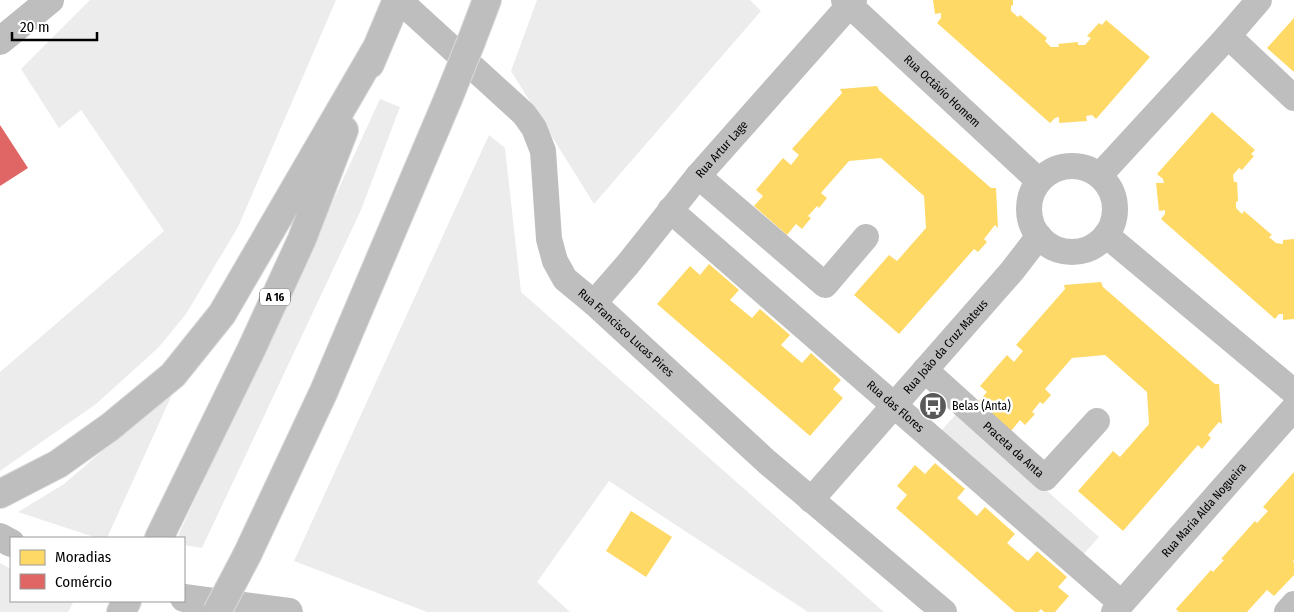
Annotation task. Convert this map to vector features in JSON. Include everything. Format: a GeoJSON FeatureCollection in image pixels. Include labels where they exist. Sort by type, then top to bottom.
{"type":"FeatureCollection","features":[{"type":"Feature","properties":{"kind":"main road"},"geometry":{"type":"LineString","coordinates":[[0,41],[50,0]]}},
{"type":"Feature","properties":{"kind":"main road","name":"A 16"},"geometry":{"type":"LineString","coordinates":[[159,537],[248,357],[302,239],[379,42],[398,0]]}},
{"type":"Feature","properties":{"kind":"main road"},"geometry":{"type":"LineString","coordinates":[[217,612],[247,556],[324,391],[448,100],[487,0]]}},
{"type":"Feature","properties":{"kind":"main road"},"geometry":{"type":"LineString","coordinates":[[0,494],[58,464],[110,427],[173,375],[222,314],[379,42]]}},
{"type":"Feature","properties":{"kind":"main road"},"geometry":{"type":"LineString","coordinates":[[185,598],[289,612]]}},
{"type":"Feature","properties":{"kind":"street","name":"Rua Francisco Lucas Pires"},"geometry":{"type":"LineString","coordinates":[[398,0],[524,114],[534,128],[542,151],[549,239],[556,261],[565,279],[594,303],[811,500],[944,612]]}},
{"type":"Feature","properties":{"kind":"street"},"geometry":{"type":"LineString","coordinates":[[1100,175],[1259,0]]}},
{"type":"Feature","properties":{"kind":"street","name":"Rua Artur Lage"},"geometry":{"type":"LineString","coordinates":[[594,303],[628,264],[698,176],[849,2]]}},
{"type":"Feature","properties":{"kind":"street","name":"Rua Octávio Homem"},"geometry":{"type":"LineString","coordinates":[[849,2],[1039,180]]}},
{"type":"Feature","properties":{"kind":"street"},"geometry":{"type":"LineString","coordinates":[[1228,36],[1294,98]]}},
{"type":"Feature","properties":{"kind":"street"},"geometry":{"type":"LineString","coordinates":[[1067,166],[1087,167],[1100,175],[1110,188],[1116,202],[1114,222],[1099,244],[1086,251],[1071,253],[1050,246],[1038,236],[1031,222],[1029,207],[1032,194],[1039,180],[1052,170],[1067,166]]}},
{"type":"Feature","properties":{"kind":"street"},"geometry":{"type":"LineString","coordinates":[[698,176],[825,285],[866,236]]}},
{"type":"Feature","properties":{"kind":"street","name":"Rua das Flores"},"geometry":{"type":"LineString","coordinates":[[670,210],[895,406],[1117,608]]}},
{"type":"Feature","properties":{"kind":"street"},"geometry":{"type":"LineString","coordinates":[[1106,235],[1294,392]]}},
{"type":"Feature","properties":{"kind":"street","name":"Rua João da Cruz Mateus"},"geometry":{"type":"LineString","coordinates":[[811,500],[1012,271],[1038,236]]}},
{"type":"Feature","properties":{"kind":"street","name":"Praceta da Anta"},"geometry":{"type":"LineString","coordinates":[[925,370],[1045,478],[1097,421]]}},
{"type":"Feature","properties":{"kind":"street","name":"Rua Maria Alda Nogueira"},"geometry":{"type":"LineString","coordinates":[[1117,608],[1294,408]]}},
{"type":"Feature","properties":{"kind":"street"},"geometry":{"type":"LineString","coordinates":[[1287,612],[1294,604]]}},
{"type":"Feature","properties":{"kind":"shaded area"},"geometry":{"type":"Polygon","coordinates":[[[90,0],[336,0],[238,227],[186,314],[158,348],[96,404],[0,471],[0,372],[164,231],[81,110],[59,128],[21,69],[90,0]]]}},
{"type":"Feature","properties":{"kind":"shaded area"},"geometry":{"type":"Polygon","coordinates":[[[537,0],[750,0],[761,11],[594,204],[511,71],[537,0]]]}},
{"type":"Feature","properties":{"kind":"shaded area"},"geometry":{"type":"Polygon","coordinates":[[[380,99],[400,107],[361,210],[202,548],[185,545],[185,537],[177,537],[380,99]]]}},
{"type":"Feature","properties":{"kind":"shaded area"},"geometry":{"type":"Polygon","coordinates":[[[489,135],[505,148],[521,292],[884,612],[808,612],[609,481],[537,582],[570,612],[427,612],[294,561],[489,135]]]}},
{"type":"Feature","properties":{"kind":"shaded area"},"geometry":{"type":"Polygon","coordinates":[[[175,388],[107,537],[94,537],[18,512],[64,484],[175,388]]]}},
{"type":"Feature","properties":{"kind":"shaded area"},"geometry":{"type":"Polygon","coordinates":[[[958,412],[1099,537],[1079,559],[940,432],[958,412]]]}},
{"type":"Feature","properties":{"kind":"shaded area"},"geometry":{"type":"Polygon","coordinates":[[[0,563],[10,568],[10,602],[73,602],[68,612],[0,612],[0,563]]]}},
{"type":"Feature","properties":{"kind":"building: Moradias"},"geometry":{"type":"Polygon","coordinates":[[[933,0],[1013,0],[1011,11],[1018,17],[1020,15],[1047,38],[1045,41],[1051,47],[1059,47],[1058,44],[1078,42],[1078,45],[1085,45],[1091,38],[1087,36],[1099,23],[1102,25],[1106,20],[1150,57],[1096,119],[1092,115],[1086,116],[1087,121],[1059,123],[1059,117],[1050,123],[937,23],[941,18],[941,13],[935,14],[933,0]]]}},
{"type":"Feature","properties":{"kind":"building: Moradias"},"geometry":{"type":"Polygon","coordinates":[[[1294,18],[1294,72],[1267,48],[1294,18]]]}},
{"type":"Feature","properties":{"kind":"building: Moradias"},"geometry":{"type":"Polygon","coordinates":[[[877,86],[879,90],[991,188],[996,188],[998,228],[995,225],[984,239],[987,242],[978,252],[974,249],[899,334],[854,295],[889,255],[897,261],[926,228],[924,196],[881,158],[849,161],[821,193],[827,198],[819,208],[817,206],[808,216],[811,218],[802,229],[796,224],[787,235],[754,206],[763,196],[756,190],[783,158],[791,165],[799,155],[792,149],[842,93],[840,89],[877,86]]]}},
{"type":"Feature","properties":{"kind":"building: Moradias"},"geometry":{"type":"Polygon","coordinates":[[[1212,112],[1255,150],[1251,154],[1254,156],[1242,170],[1239,168],[1233,175],[1234,182],[1237,182],[1238,201],[1236,202],[1236,208],[1242,214],[1244,211],[1272,235],[1269,237],[1276,243],[1283,244],[1283,240],[1294,239],[1294,319],[1283,320],[1283,314],[1279,314],[1275,319],[1161,219],[1165,214],[1165,210],[1159,211],[1156,183],[1164,183],[1163,179],[1157,174],[1212,112]]]}},
{"type":"Feature","properties":{"kind":"building: Moradias"},"geometry":{"type":"Polygon","coordinates":[[[709,264],[739,290],[730,300],[752,318],[760,309],[790,335],[781,345],[802,363],[811,353],[841,380],[833,389],[843,398],[810,436],[657,304],[690,266],[700,275],[709,264]]]}},
{"type":"Feature","properties":{"kind":"building: Moradias"},"geometry":{"type":"Polygon","coordinates":[[[1101,282],[1103,287],[1215,384],[1219,384],[1222,424],[1219,422],[1208,435],[1211,438],[1202,449],[1198,445],[1123,531],[1078,491],[1113,451],[1120,457],[1149,424],[1147,392],[1105,355],[1072,358],[1045,389],[1051,395],[1043,404],[1040,402],[1032,412],[1035,414],[1025,425],[1020,420],[1011,431],[978,402],[987,392],[980,386],[1007,355],[1014,362],[1023,351],[1016,345],[1065,289],[1064,285],[1101,282]]]}},
{"type":"Feature","properties":{"kind":"building: Moradias"},"geometry":{"type":"Polygon","coordinates":[[[935,463],[965,489],[957,498],[977,516],[985,507],[1015,534],[1007,543],[1028,561],[1037,551],[1067,577],[1058,587],[1069,596],[1055,612],[1044,612],[1041,609],[1038,612],[1015,612],[896,508],[907,495],[897,486],[915,465],[925,474],[935,463]]]}},
{"type":"Feature","properties":{"kind":"building: Moradias"},"geometry":{"type":"Polygon","coordinates":[[[1294,472],[1294,575],[1274,596],[1267,590],[1247,612],[1179,612],[1176,609],[1211,570],[1213,572],[1224,560],[1221,559],[1255,521],[1257,523],[1268,511],[1263,507],[1294,472]]]}},
{"type":"Feature","properties":{"kind":"building: Moradias"},"geometry":{"type":"Polygon","coordinates":[[[631,511],[672,537],[646,577],[606,551],[631,511]]]}},
{"type":"Feature","properties":{"kind":"building: Comércio"},"geometry":{"type":"Polygon","coordinates":[[[0,125],[28,168],[0,186],[0,125]]]}},
{"type":"Feature","properties":{"kind":"place","name":"Belas (Anta)"},"geometry":{"type":"Point","coordinates":[933,406]}}]}
